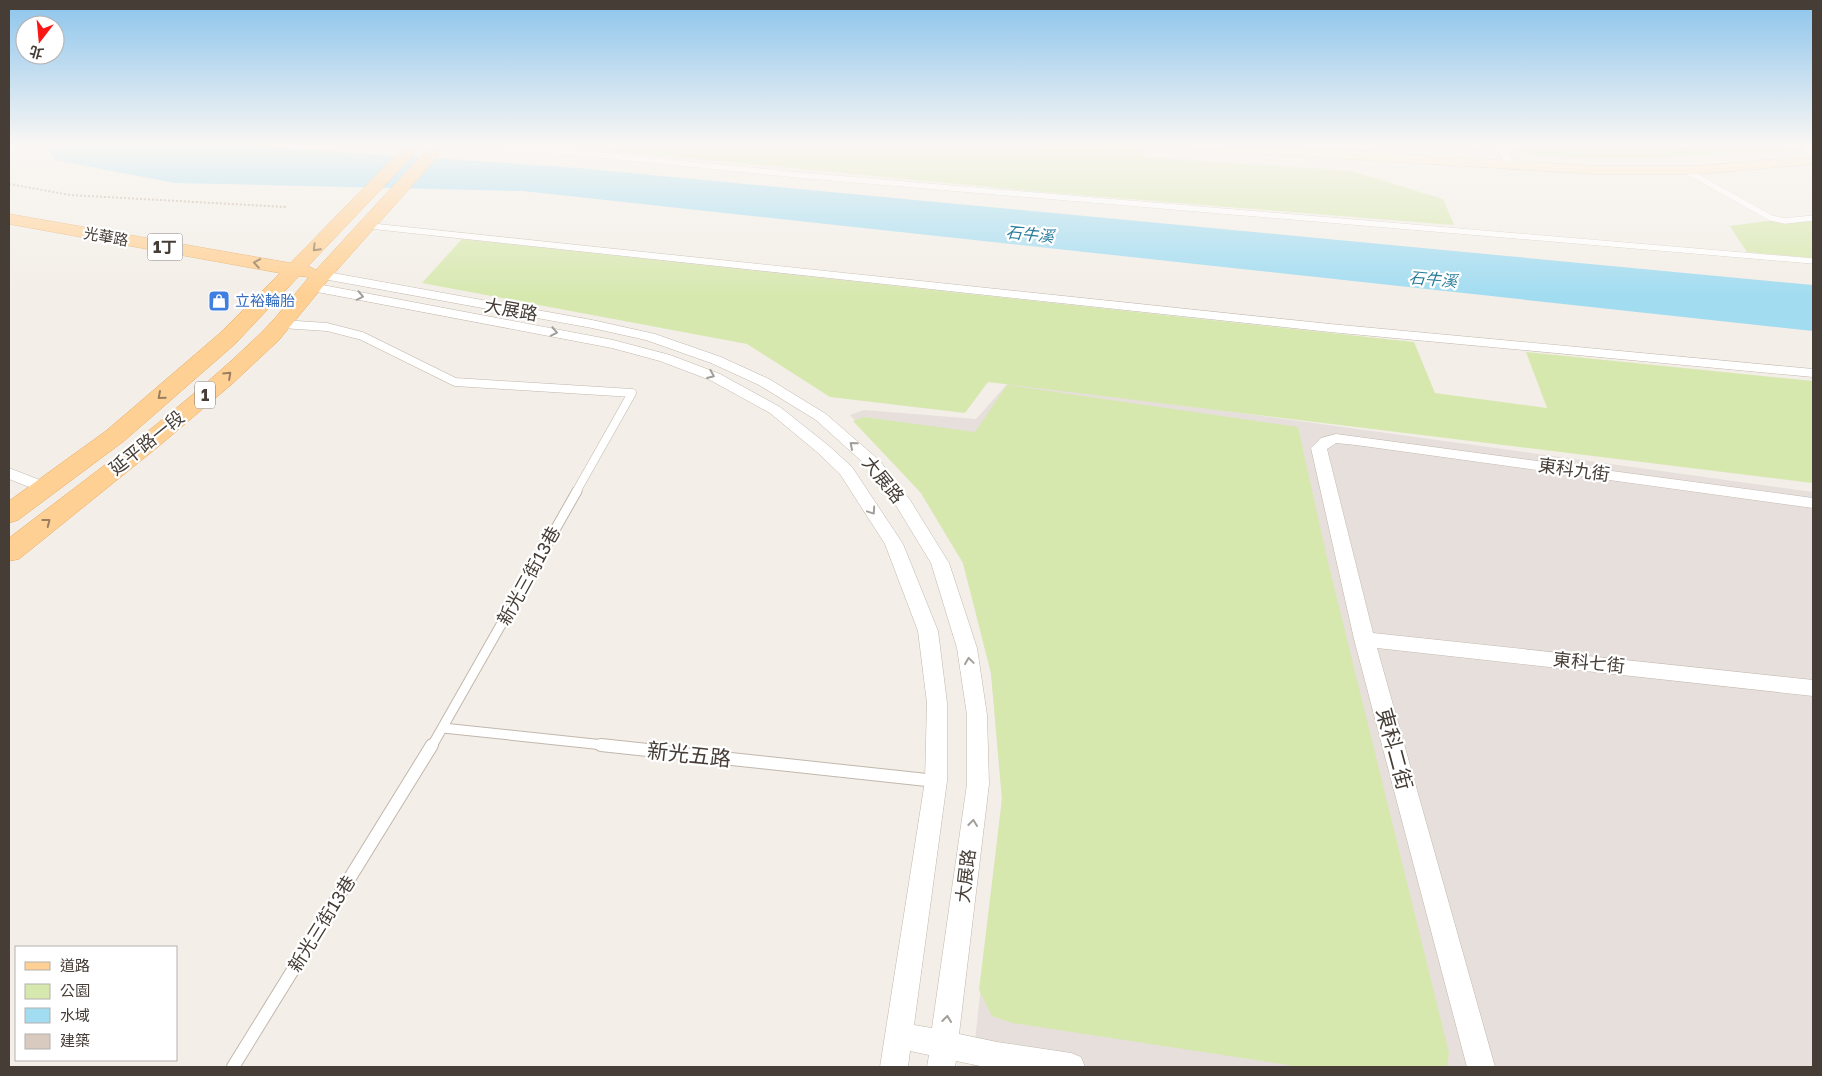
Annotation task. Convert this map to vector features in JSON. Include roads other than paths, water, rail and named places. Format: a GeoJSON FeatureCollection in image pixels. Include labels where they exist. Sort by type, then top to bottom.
{"type":"FeatureCollection","features":[{"type":"Feature","properties":{"kind":"main road","name":"1"},"geometry":{"type":"LineString","coordinates":[[366,218],[381,195]]}},
{"type":"Feature","properties":{"kind":"main road","name":"1"},"geometry":{"type":"LineString","coordinates":[[366,218],[389,195]]}},
{"type":"Feature","properties":{"kind":"main road","name":"延平路一段"},"geometry":{"type":"LineString","coordinates":[[9,514],[115,436],[227,338],[289,276],[366,218]]}},
{"type":"Feature","properties":{"kind":"main road","name":"延平路一段"},"geometry":{"type":"LineString","coordinates":[[9,552],[150,441],[224,379],[281,324],[366,218]]}},
{"type":"Feature","properties":{"kind":"main road","name":"光華路"},"geometry":{"type":"LineString","coordinates":[[9,219],[289,276]]}},
{"type":"Feature","properties":{"kind":"main road","name":"光華路"},"geometry":{"type":"LineString","coordinates":[[9,232],[317,281]]}},
{"type":"Feature","properties":{"kind":"street"},"geometry":{"type":"LineString","coordinates":[[366,218],[1330,328],[1813,373]]}},
{"type":"Feature","properties":{"kind":"street","name":"大展路"},"geometry":{"type":"LineString","coordinates":[[317,281],[622,346],[665,358],[716,377],[775,410],[823,449],[846,471],[894,544],[928,632],[937,702],[936,781],[894,1067]]}},
{"type":"Feature","properties":{"kind":"street","name":"大展路"},"geometry":{"type":"LineString","coordinates":[[317,281],[592,324],[666,343],[716,360],[764,382],[820,417],[874,464],[904,504],[940,563],[967,648],[977,715],[978,784],[943,1056]]}},
{"type":"Feature","properties":{"kind":"street","name":"東科九街"},"geometry":{"type":"LineString","coordinates":[[1334,438],[1813,504]]}},
{"type":"Feature","properties":{"kind":"street","name":"東科二街"},"geometry":{"type":"LineString","coordinates":[[1334,438],[1324,441],[1319,448],[1364,639],[1480,1067]]}},
{"type":"Feature","properties":{"kind":"street"},"geometry":{"type":"LineString","coordinates":[[9,473],[44,488]]}},
{"type":"Feature","properties":{"kind":"street","name":"東科七街"},"geometry":{"type":"LineString","coordinates":[[1364,639],[1813,688]]}},
{"type":"Feature","properties":{"kind":"street"},"geometry":{"type":"LineString","coordinates":[[899,1035],[943,1056],[997,1056],[1071,1067]]}},
{"type":"Feature","properties":{"kind":"lane"},"geometry":{"type":"LineString","coordinates":[[1043,195],[1813,261]]}},
{"type":"Feature","properties":{"kind":"lane"},"geometry":{"type":"LineString","coordinates":[[1730,195],[1771,218],[1785,221],[1813,218]]}},
{"type":"Feature","properties":{"kind":"lane","name":"新光三街13巷"},"geometry":{"type":"LineString","coordinates":[[233,1067],[443,728],[632,393],[455,382],[362,336],[327,327],[281,324]]}},
{"type":"Feature","properties":{"kind":"lane","name":"新光五路"},"geometry":{"type":"LineString","coordinates":[[443,728],[936,781]]}},
{"type":"Feature","properties":{"kind":"water","name":"石牛溪"},"geometry":{"type":"Polygon","coordinates":[[[562,195],[864,195],[1813,285],[1813,331],[562,195]]]}},
{"type":"Feature","properties":{"kind":"place","name":"立裕輪胎"},"geometry":{"type":"Point","coordinates":[219,301]}}]}
